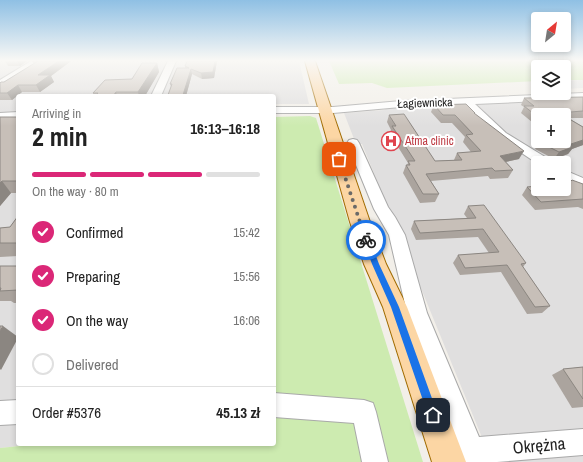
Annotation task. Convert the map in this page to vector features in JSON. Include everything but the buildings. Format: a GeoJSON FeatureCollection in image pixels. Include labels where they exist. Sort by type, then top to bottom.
{"type":"FeatureCollection","features":[{"type":"Feature","properties":{"kind":"main road"},"geometry":{"type":"LineString","coordinates":[[318,83],[385,265],[395,307],[466,458]]}},
{"type":"Feature","properties":{"kind":"main road"},"geometry":{"type":"LineString","coordinates":[[322,83],[328,108]]}},
{"type":"Feature","properties":{"kind":"street"},"geometry":{"type":"LineString","coordinates":[[157,94],[162,83]]}},
{"type":"Feature","properties":{"kind":"street","name":"Łagiewnicka"},"geometry":{"type":"LineString","coordinates":[[276,110],[583,96]]}},
{"type":"Feature","properties":{"kind":"street"},"geometry":{"type":"LineString","coordinates":[[466,101],[502,135],[534,156]]}},
{"type":"Feature","properties":{"kind":"street"},"geometry":{"type":"LineString","coordinates":[[0,116],[16,116]]}},
{"type":"Feature","properties":{"kind":"street"},"geometry":{"type":"LineString","coordinates":[[353,143],[381,209],[390,221],[397,235],[417,313],[466,458]]}},
{"type":"Feature","properties":{"kind":"street"},"geometry":{"type":"LineString","coordinates":[[571,178],[583,184]]}},
{"type":"Feature","properties":{"kind":"street"},"geometry":{"type":"LineString","coordinates":[[276,404],[364,412],[375,462]]}},
{"type":"Feature","properties":{"kind":"street"},"geometry":{"type":"LineString","coordinates":[[0,413],[16,412]]}},
{"type":"Feature","properties":{"kind":"street","name":"Okrężna"},"geometry":{"type":"LineString","coordinates":[[466,458],[583,442]]}},
{"type":"Feature","properties":{"kind":"shaded area"},"geometry":{"type":"Polygon","coordinates":[[[0,83],[304,83],[309,104],[276,104],[276,94],[16,94],[16,446],[20,446],[0,448],[0,83]]]}},
{"type":"Feature","properties":{"kind":"shaded area"},"geometry":{"type":"Polygon","coordinates":[[[571,83],[583,83],[583,88],[571,89],[571,83]]]}},
{"type":"Feature","properties":{"kind":"shaded area"},"geometry":{"type":"Polygon","coordinates":[[[583,99],[583,462],[492,462],[362,144],[356,144],[344,113],[384,110],[387,108],[583,99]]]}},
{"type":"Feature","properties":{"kind":"green space"},"geometry":{"type":"Polygon","coordinates":[[[338,83],[504,83],[387,88],[372,83],[339,84],[338,83]]]}},
{"type":"Feature","properties":{"kind":"green space"},"geometry":{"type":"Polygon","coordinates":[[[310,116],[316,118],[423,462],[0,462],[0,448],[20,446],[276,446],[276,117],[310,116]]]}},
{"type":"Feature","properties":{"kind":"way so far"},"geometry":{"type":"LineString","coordinates":[[339,159],[366,240]]}},
{"type":"Feature","properties":{"kind":"place","name":"Atma clinic"},"geometry":{"type":"Point","coordinates":[391,141]}},
{"type":"Feature","properties":{"kind":"route"},"geometry":{"type":"LineString","coordinates":[[366,240],[375,264],[395,307],[433,415]]}}]}
